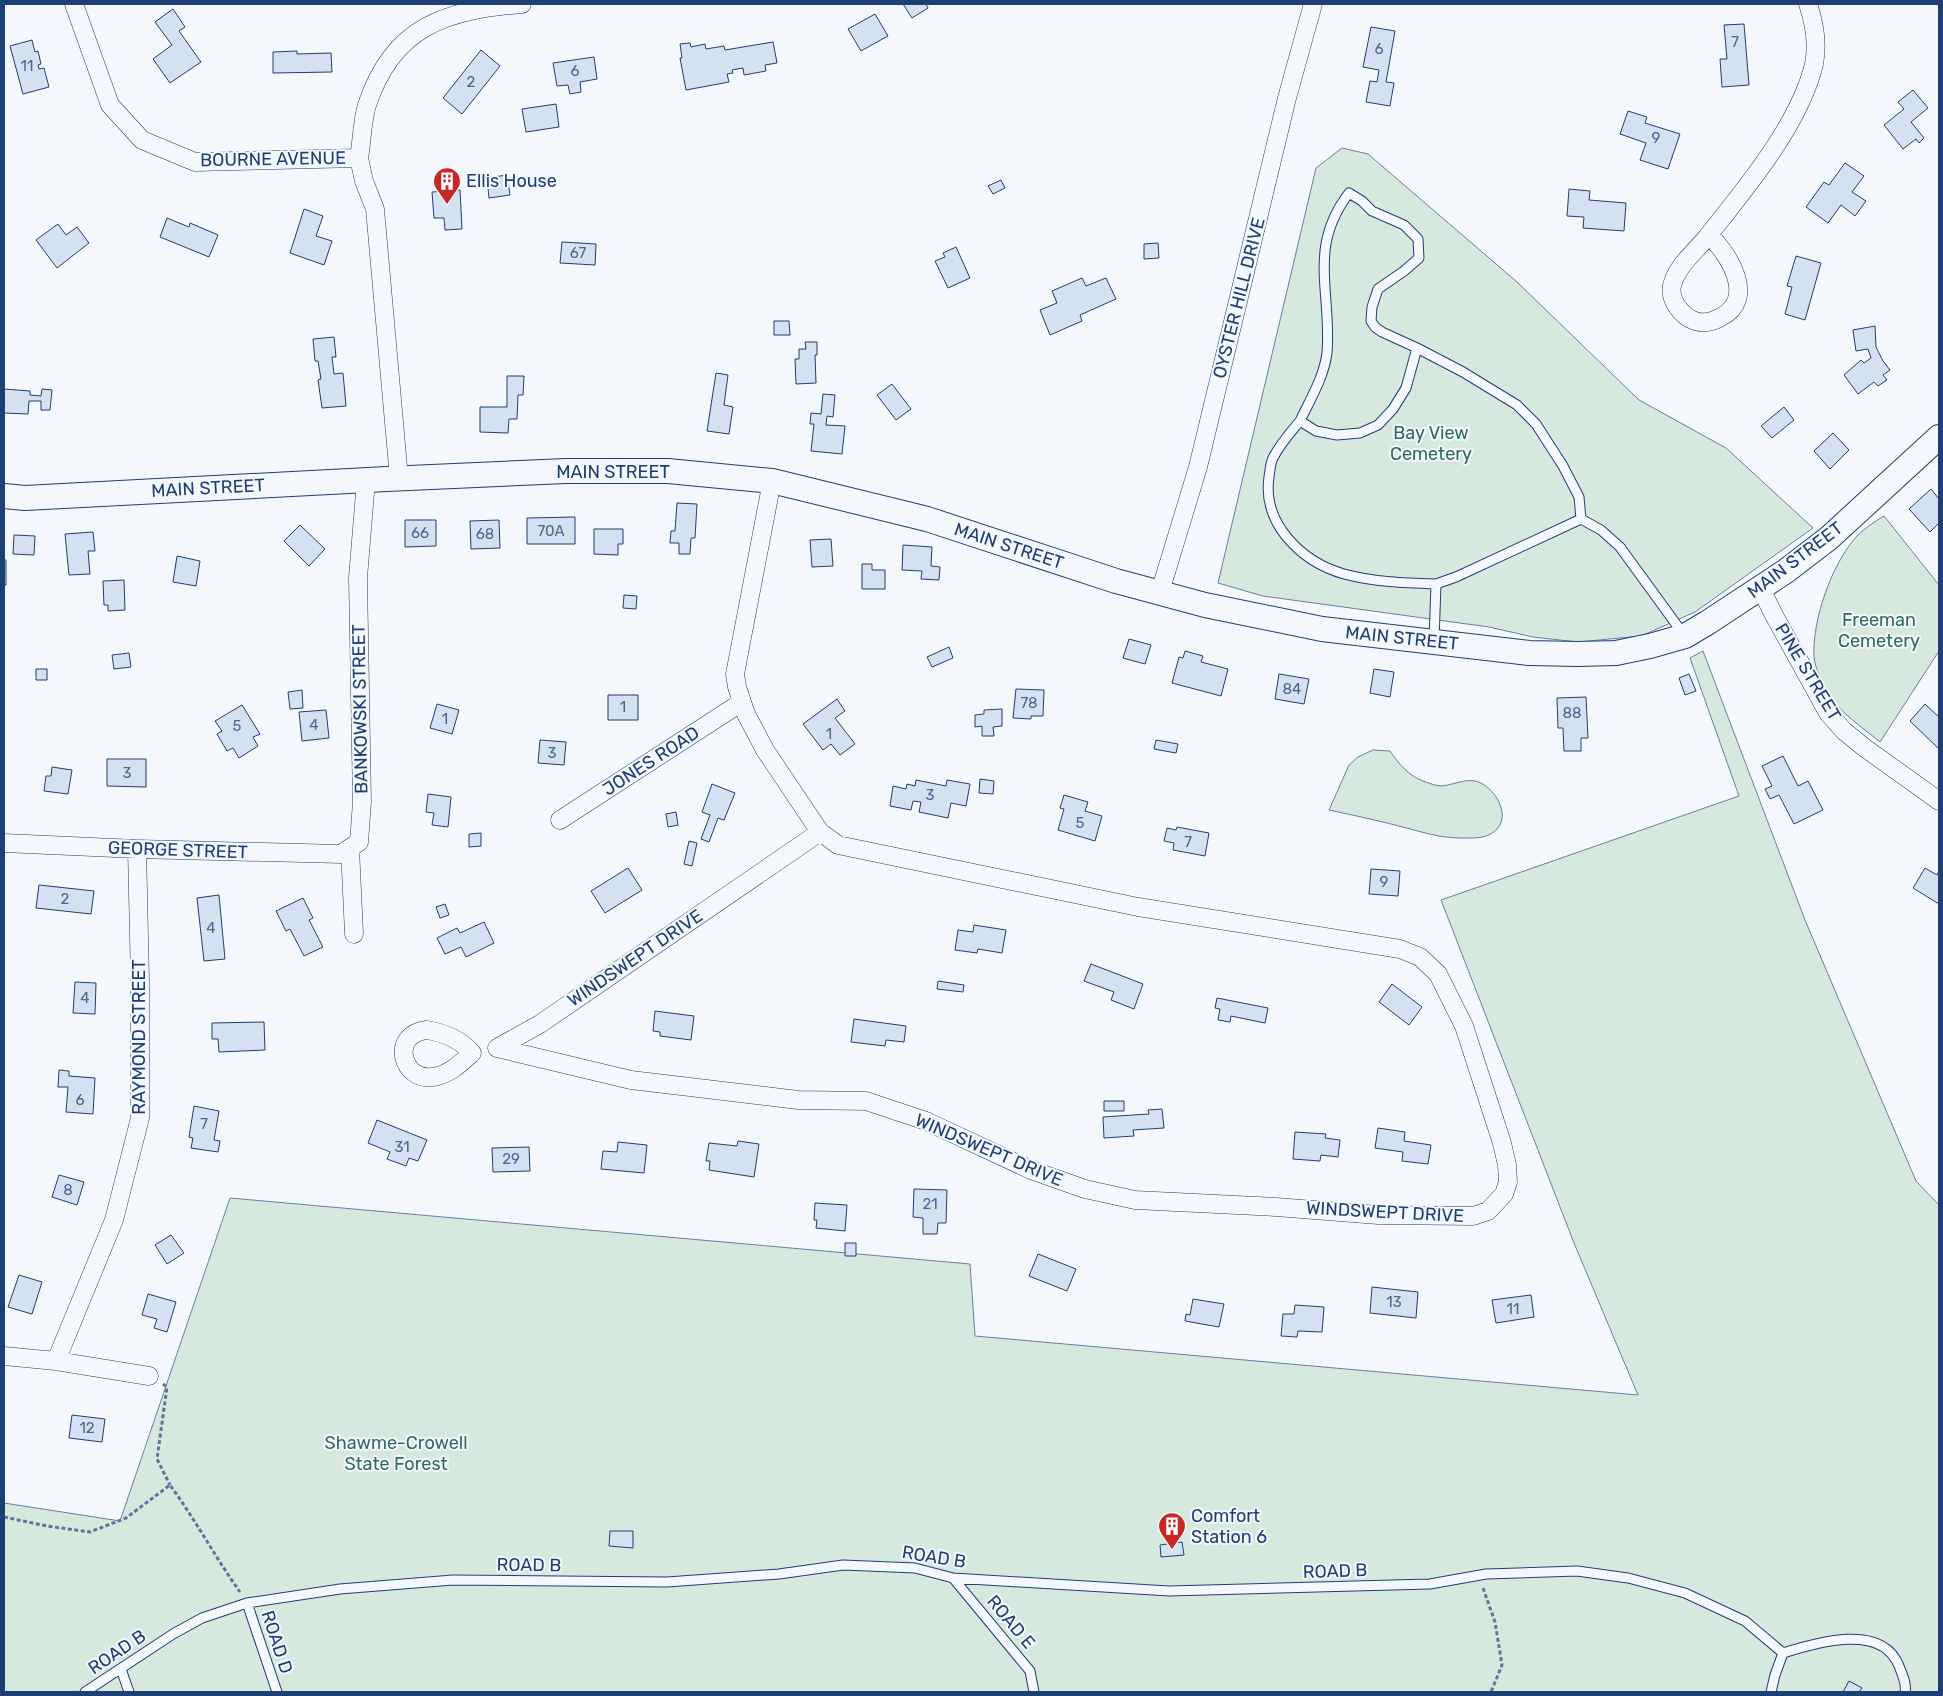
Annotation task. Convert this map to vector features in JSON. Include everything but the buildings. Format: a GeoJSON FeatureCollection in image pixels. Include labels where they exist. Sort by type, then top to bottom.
{"type":"FeatureCollection","features":[{"type":"Feature","properties":{"kind":"main road","name":"MAIN STREET"},"geometry":{"type":"LineString","coordinates":[[4,496],[24,498],[566,471],[668,471],[772,481],[927,519],[1116,581],[1205,605],[1322,629],[1529,653],[1616,653],[1685,636],[1707,624],[1786,571],[1829,538],[1939,437]]}},
{"type":"Feature","properties":{"kind":"street","name":"BOURNE AVENUE"},"geometry":{"type":"LineString","coordinates":[[74,4],[110,105],[142,140],[195,162],[359,158],[364,181],[375,208],[399,478]]}},
{"type":"Feature","properties":{"kind":"street"},"geometry":{"type":"LineString","coordinates":[[359,158],[367,106],[385,65],[412,35],[446,10],[522,4]]}},
{"type":"Feature","properties":{"kind":"street","name":"OYSTER HILL DRIVE"},"geometry":{"type":"LineString","coordinates":[[1160,592],[1198,466],[1287,98],[1313,4]]}},
{"type":"Feature","properties":{"kind":"street"},"geometry":{"type":"LineString","coordinates":[[1709,235],[1716,241],[1732,265],[1740,287],[1733,308],[1717,320],[1695,321],[1682,314],[1676,305],[1672,295],[1672,284],[1678,270],[1709,235],[1777,144],[1793,116],[1807,86],[1814,62],[1813,22],[1808,4]]}},
{"type":"Feature","properties":{"kind":"street","name":"BANKOWSKI STREET"},"geometry":{"type":"LineString","coordinates":[[354,934],[350,848],[359,842],[362,802],[358,578],[366,480]]}},
{"type":"Feature","properties":{"kind":"street","name":"WINDSWEPT DRIVE"},"geometry":{"type":"LineString","coordinates":[[497,1048],[631,1080],[798,1100],[866,1101],[926,1122],[1031,1170],[1084,1189],[1135,1200],[1276,1207],[1378,1215],[1474,1216],[1488,1211],[1504,1194],[1508,1182],[1508,1165],[1464,1026],[1438,974],[1420,957],[1400,949],[1138,907],[961,872],[838,845],[820,832],[765,750],[746,714],[735,674],[772,481]]}},
{"type":"Feature","properties":{"kind":"street","name":"PINE STREET"},"geometry":{"type":"LineString","coordinates":[[1760,587],[1828,713],[1844,731],[1865,748],[1939,802]]}},
{"type":"Feature","properties":{"kind":"street","name":"JONES ROAD"},"geometry":{"type":"LineString","coordinates":[[560,820],[742,702]]}},
{"type":"Feature","properties":{"kind":"street","name":"WINDSWEPT DRIVE"},"geometry":{"type":"LineString","coordinates":[[472,1053],[497,1048],[540,1024],[820,832]]}},
{"type":"Feature","properties":{"kind":"street","name":"GEORGE STREET"},"geometry":{"type":"LineString","coordinates":[[4,843],[137,849],[340,854],[350,848]]}},
{"type":"Feature","properties":{"kind":"street","name":"RAYMOND STREET"},"geometry":{"type":"LineString","coordinates":[[56,1362],[114,1220],[140,1118],[140,981],[137,849]]}},
{"type":"Feature","properties":{"kind":"street"},"geometry":{"type":"LineString","coordinates":[[4,1356],[149,1376]]}},
{"type":"Feature","properties":{"kind":"lane"},"geometry":{"type":"LineString","coordinates":[[1349,193],[1362,201],[1372,211],[1404,225],[1418,239],[1419,258],[1378,289],[1372,307],[1372,321],[1375,327],[1463,372],[1517,405],[1536,424],[1563,466],[1580,497],[1581,518],[1456,577],[1436,584],[1376,581],[1344,574],[1321,565],[1298,549],[1281,529],[1270,510],[1268,487],[1272,460],[1283,441],[1300,421],[1317,386],[1326,355],[1328,325],[1323,272],[1327,235],[1336,210],[1349,193]]}},
{"type":"Feature","properties":{"kind":"lane"},"geometry":{"type":"LineString","coordinates":[[1300,421],[1316,431],[1337,435],[1360,433],[1378,425],[1393,409],[1406,388],[1417,348]]}},
{"type":"Feature","properties":{"kind":"lane"},"geometry":{"type":"LineString","coordinates":[[1581,518],[1601,530],[1620,547],[1685,636]]}},
{"type":"Feature","properties":{"kind":"lane"},"geometry":{"type":"LineString","coordinates":[[1434,641],[1436,584]]}},
{"type":"Feature","properties":{"kind":"lane","name":"ROAD B"},"geometry":{"type":"LineString","coordinates":[[86,1692],[173,1634],[202,1618],[247,1603],[340,1589],[453,1580],[667,1582],[779,1574],[843,1565],[915,1568],[953,1578],[1169,1591],[1430,1584],[1479,1575],[1576,1571],[1628,1578],[1685,1593],[1745,1621],[1783,1653]]}},
{"type":"Feature","properties":{"kind":"lane","name":"ROAD E"},"geometry":{"type":"LineString","coordinates":[[953,1578],[1030,1671],[1034,1692]]}},
{"type":"Feature","properties":{"kind":"lane","name":"ROAD D"},"geometry":{"type":"LineString","coordinates":[[247,1603],[277,1692]]}},
{"type":"Feature","properties":{"kind":"lane"},"geometry":{"type":"LineString","coordinates":[[1771,1692],[1783,1653],[1821,1642],[1860,1639],[1882,1646],[1897,1661],[1906,1688],[1905,1692]]}},
{"type":"Feature","properties":{"kind":"lane"},"geometry":{"type":"LineString","coordinates":[[121,1669],[129,1692]]}},
{"type":"Feature","properties":{"kind":"path"},"geometry":{"type":"LineString","coordinates":[[149,1376],[167,1387],[156,1459],[170,1485],[192,1515],[223,1569],[247,1603]]}},
{"type":"Feature","properties":{"kind":"path"},"geometry":{"type":"LineString","coordinates":[[4,1517],[90,1532],[126,1518],[170,1485]]}},
{"type":"Feature","properties":{"kind":"path"},"geometry":{"type":"LineString","coordinates":[[1479,1575],[1496,1622],[1502,1665],[1491,1692]]}},
{"type":"Feature","properties":{"kind":"green space","name":"Bay View Cemetery"},"geometry":{"type":"Polygon","coordinates":[[[1342,148],[1368,154],[1517,282],[1639,400],[1726,448],[1813,528],[1695,612],[1641,636],[1578,642],[1533,637],[1489,627],[1263,596],[1218,583],[1316,168],[1342,148]]]}},
{"type":"Feature","properties":{"kind":"green space","name":"Freeman Cemetery"},"geometry":{"type":"Polygon","coordinates":[[[1884,516],[1939,585],[1939,651],[1880,742],[1845,713],[1828,693],[1816,666],[1814,642],[1816,626],[1825,593],[1839,561],[1857,536],[1884,516]]]}},
{"type":"Feature","properties":{"kind":"green space","name":"Shawme-Crowell State Forest"},"geometry":{"type":"Polygon","coordinates":[[[1703,651],[1805,920],[1916,1181],[1939,1205],[1939,1692],[4,1692],[4,1503],[120,1521],[230,1198],[970,1264],[975,1336],[1638,1395],[1574,1243],[1441,900],[1739,796],[1690,658],[1703,651]]]}},
{"type":"Feature","properties":{"kind":"green space"},"geometry":{"type":"Polygon","coordinates":[[[1373,750],[1390,751],[1409,772],[1418,779],[1432,784],[1441,786],[1463,781],[1475,781],[1489,788],[1502,810],[1500,825],[1491,834],[1484,837],[1454,838],[1329,810],[1349,765],[1358,757],[1373,750]]]}},
{"type":"Feature","properties":{"kind":"place","name":"Ellis House"},"geometry":{"type":"Point","coordinates":[447,205]}},
{"type":"Feature","properties":{"kind":"place","name":"Comfort Station 6"},"geometry":{"type":"Point","coordinates":[1172,1550]}}]}
